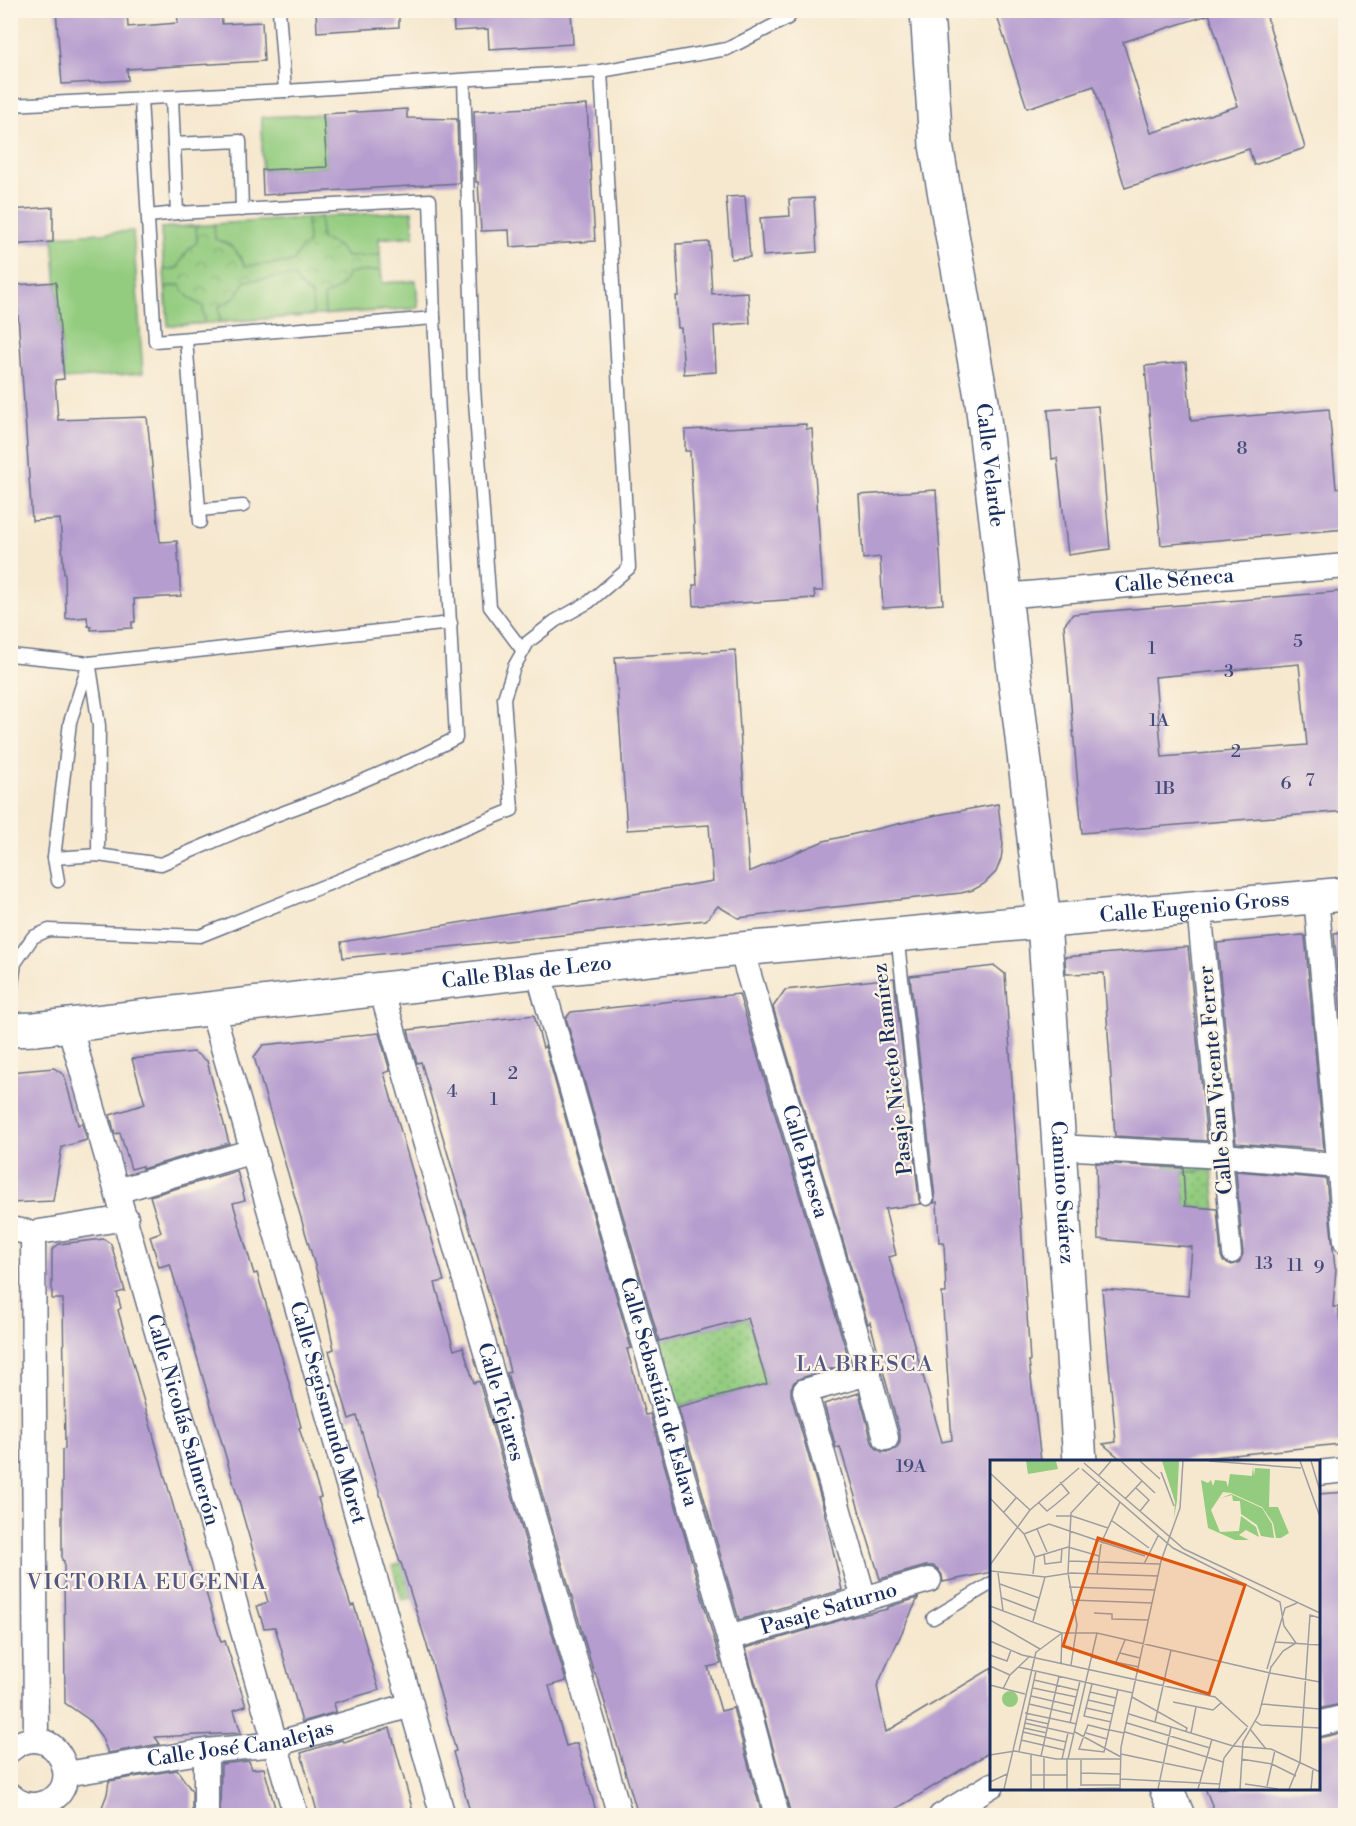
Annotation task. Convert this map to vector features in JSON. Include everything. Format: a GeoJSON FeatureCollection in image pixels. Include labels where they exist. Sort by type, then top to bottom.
{"type":"FeatureCollection","features":[{"type":"Feature","properties":{"kind":"main road","name":"Calle Velarde"},"geometry":{"type":"LineString","coordinates":[[927,10],[936,145],[982,402],[1044,922]]}},
{"type":"Feature","properties":{"kind":"main road","name":"Calle Eugenio Gross"},"geometry":{"type":"LineString","coordinates":[[1044,922],[1331,895]]}},
{"type":"Feature","properties":{"kind":"main road","name":"Calle Blas de Lezo"},"geometry":{"type":"LineString","coordinates":[[10,1030],[741,949],[1044,922]]}},
{"type":"Feature","properties":{"kind":"main road","name":"Camino Suárez"},"geometry":{"type":"LineString","coordinates":[[1044,922],[1080,1460]]}},
{"type":"Feature","properties":{"kind":"main road"},"geometry":{"type":"LineString","coordinates":[[1167,1790],[1178,1815]]}},
{"type":"Feature","properties":{"kind":"street","name":"Calle Séneca"},"geometry":{"type":"LineString","coordinates":[[1004,596],[1346,566]]}},
{"type":"Feature","properties":{"kind":"street"},"geometry":{"type":"LineString","coordinates":[[1331,895],[1346,1241]]}},
{"type":"Feature","properties":{"kind":"street","name":"Calle San Vicente Ferrer"},"geometry":{"type":"LineString","coordinates":[[1199,907],[1232,1254]]}},
{"type":"Feature","properties":{"kind":"street","name":"Calle Bresca"},"geometry":{"type":"LineString","coordinates":[[741,949],[886,1438]]}},
{"type":"Feature","properties":{"kind":"street","name":"Calle Sebastián de Eslava"},"geometry":{"type":"LineString","coordinates":[[538,971],[729,1638],[777,1815]]}},
{"type":"Feature","properties":{"kind":"street","name":"Calle Tejares"},"geometry":{"type":"LineString","coordinates":[[381,989],[620,1815]]}},
{"type":"Feature","properties":{"kind":"street","name":"Calle Segismundo Moret"},"geometry":{"type":"LineString","coordinates":[[212,1009],[443,1815]]}},
{"type":"Feature","properties":{"kind":"street","name":"Calle Nicolás Salmerón"},"geometry":{"type":"LineString","coordinates":[[69,1025],[296,1815]]}},
{"type":"Feature","properties":{"kind":"street"},"geometry":{"type":"LineString","coordinates":[[1058,1147],[1223,1156],[1342,1166]]}},
{"type":"Feature","properties":{"kind":"street"},"geometry":{"type":"LineString","coordinates":[[117,1191],[253,1151]]}},
{"type":"Feature","properties":{"kind":"street"},"geometry":{"type":"LineString","coordinates":[[36,1740],[22,1231],[126,1218]]}},
{"type":"Feature","properties":{"kind":"street"},"geometry":{"type":"LineString","coordinates":[[864,1599],[805,1391],[867,1373]]}},
{"type":"Feature","properties":{"kind":"street"},"geometry":{"type":"LineString","coordinates":[[1320,1473],[1346,1470]]}},
{"type":"Feature","properties":{"kind":"street","name":"Pasaje Saturno"},"geometry":{"type":"LineString","coordinates":[[729,1638],[929,1580]]}},
{"type":"Feature","properties":{"kind":"street","name":"Calle José Canalejas"},"geometry":{"type":"LineString","coordinates":[[66,1774],[206,1751],[276,1744],[411,1705]]}},
{"type":"Feature","properties":{"kind":"street"},"geometry":{"type":"LineString","coordinates":[[1320,1724],[1346,1717]]}},
{"type":"Feature","properties":{"kind":"street"},"geometry":{"type":"LineString","coordinates":[[10,1750],[18,1744],[36,1740],[46,1742],[57,1750],[64,1761],[66,1774],[64,1786],[57,1796],[36,1810],[10,1795]]}},
{"type":"Feature","properties":{"kind":"street"},"geometry":{"type":"LineString","coordinates":[[206,1751],[206,1815]]}},
{"type":"Feature","properties":{"kind":"street"},"geometry":{"type":"LineString","coordinates":[[941,1815],[990,1786]]}},
{"type":"Feature","properties":{"kind":"lane"},"geometry":{"type":"LineString","coordinates":[[279,10],[285,91]]}},
{"type":"Feature","properties":{"kind":"lane"},"geometry":{"type":"LineString","coordinates":[[10,105],[172,98],[601,71],[728,49],[788,18],[794,10]]}},
{"type":"Feature","properties":{"kind":"lane"},"geometry":{"type":"LineString","coordinates":[[10,998],[15,963],[33,937],[49,930],[201,936],[512,810],[504,698],[514,667],[528,642],[555,621],[590,602],[629,568],[601,71]]}},
{"type":"Feature","properties":{"kind":"lane"},"geometry":{"type":"LineString","coordinates":[[464,80],[474,388],[490,607],[523,651]]}},
{"type":"Feature","properties":{"kind":"lane"},"geometry":{"type":"LineString","coordinates":[[172,98],[177,213]]}},
{"type":"Feature","properties":{"kind":"lane"},"geometry":{"type":"LineString","coordinates":[[141,99],[155,341],[434,318]]}},
{"type":"Feature","properties":{"kind":"lane"},"geometry":{"type":"LineString","coordinates":[[174,144],[240,141],[242,210]]}},
{"type":"Feature","properties":{"kind":"lane"},"geometry":{"type":"LineString","coordinates":[[54,858],[98,855],[160,864],[414,759],[456,738],[430,200],[148,216]]}},
{"type":"Feature","properties":{"kind":"lane"},"geometry":{"type":"LineString","coordinates":[[186,339],[199,516],[243,506]]}},
{"type":"Feature","properties":{"kind":"lane"},"geometry":{"type":"LineString","coordinates":[[10,655],[89,663],[451,623]]}},
{"type":"Feature","properties":{"kind":"lane"},"geometry":{"type":"LineString","coordinates":[[89,663],[99,726],[98,855]]}},
{"type":"Feature","properties":{"kind":"lane"},"geometry":{"type":"LineString","coordinates":[[58,881],[54,858],[70,722],[89,663]]}},
{"type":"Feature","properties":{"kind":"lane","name":"Pasaje Niceto Ramírez"},"geometry":{"type":"LineString","coordinates":[[897,934],[927,1199]]}},
{"type":"Feature","properties":{"kind":"lane"},"geometry":{"type":"LineString","coordinates":[[933,1618],[990,1584]]}},
{"type":"Feature","properties":{"kind":"green space"},"geometry":{"type":"Polygon","coordinates":[[[323,114],[327,167],[262,170],[262,117],[323,114]]]}},
{"type":"Feature","properties":{"kind":"green space"},"geometry":{"type":"Polygon","coordinates":[[[412,211],[414,236],[379,239],[382,283],[416,281],[418,308],[168,326],[161,228],[412,211]]]}},
{"type":"Feature","properties":{"kind":"green space"},"geometry":{"type":"Polygon","coordinates":[[[412,211],[414,236],[379,238],[380,255],[346,257],[336,245],[321,240],[320,217],[412,211]]]}},
{"type":"Feature","properties":{"kind":"green space"},"geometry":{"type":"Polygon","coordinates":[[[307,218],[308,243],[301,248],[293,262],[245,266],[233,248],[215,239],[214,224],[307,218]]]}},
{"type":"Feature","properties":{"kind":"green space"},"geometry":{"type":"Polygon","coordinates":[[[196,226],[197,242],[190,247],[178,268],[164,270],[161,228],[196,226]]]}},
{"type":"Feature","properties":{"kind":"green space"},"geometry":{"type":"Polygon","coordinates":[[[133,231],[143,373],[64,379],[53,236],[133,231]]]}},
{"type":"Feature","properties":{"kind":"green space"},"geometry":{"type":"Polygon","coordinates":[[[381,270],[382,283],[416,281],[418,308],[325,314],[324,296],[339,288],[348,273],[381,270]]]}},
{"type":"Feature","properties":{"kind":"green space"},"geometry":{"type":"Polygon","coordinates":[[[294,276],[301,287],[312,295],[313,315],[220,322],[219,306],[235,297],[245,281],[294,276]]]}},
{"type":"Feature","properties":{"kind":"green space"},"geometry":{"type":"Polygon","coordinates":[[[180,285],[190,298],[203,306],[204,323],[168,326],[166,287],[180,285]]]}},
{"type":"Feature","properties":{"kind":"green space"},"geometry":{"type":"Polygon","coordinates":[[[1165,1164],[1212,1166],[1212,1169],[1166,1174],[1165,1164]]]}},
{"type":"Feature","properties":{"kind":"green space"},"geometry":{"type":"Polygon","coordinates":[[[1212,1169],[1216,1209],[1185,1206],[1183,1173],[1212,1169]]]}},
{"type":"Feature","properties":{"kind":"green space"},"geometry":{"type":"Polygon","coordinates":[[[748,1318],[767,1384],[675,1407],[658,1341],[748,1318]]]}},
{"type":"Feature","properties":{"kind":"green space"},"geometry":{"type":"Polygon","coordinates":[[[455,1548],[464,1582],[402,1600],[392,1566],[455,1548]]]}},
{"type":"Feature","properties":{"kind":"building"},"geometry":{"type":"Polygon","coordinates":[[[56,10],[127,10],[128,27],[178,23],[177,10],[221,10],[222,24],[262,22],[264,61],[127,69],[128,80],[62,84],[56,10]]]}},
{"type":"Feature","properties":{"kind":"building"},"geometry":{"type":"Polygon","coordinates":[[[316,10],[399,10],[399,27],[317,32],[316,10]]]}},
{"type":"Feature","properties":{"kind":"building"},"geometry":{"type":"Polygon","coordinates":[[[453,10],[571,10],[573,44],[489,49],[488,29],[454,31],[453,10]]]}},
{"type":"Feature","properties":{"kind":"building"},"geometry":{"type":"Polygon","coordinates":[[[995,10],[1207,10],[1208,15],[1123,42],[1151,133],[1238,106],[1208,10],[1265,10],[1305,148],[1254,165],[1249,149],[1125,188],[1094,86],[1027,108],[995,10]]]}},
{"type":"Feature","properties":{"kind":"building"},"geometry":{"type":"Polygon","coordinates":[[[587,105],[595,241],[510,247],[509,230],[481,231],[478,182],[476,182],[474,111],[587,105]]]}},
{"type":"Feature","properties":{"kind":"building"},"geometry":{"type":"Polygon","coordinates":[[[407,109],[407,118],[457,119],[459,183],[263,195],[262,170],[327,167],[323,114],[407,109]]]}},
{"type":"Feature","properties":{"kind":"building"},"geometry":{"type":"Polygon","coordinates":[[[745,196],[750,257],[731,259],[726,197],[745,196]]]}},
{"type":"Feature","properties":{"kind":"building"},"geometry":{"type":"Polygon","coordinates":[[[814,198],[817,252],[763,256],[760,218],[790,216],[789,199],[814,198]]]}},
{"type":"Feature","properties":{"kind":"building"},"geometry":{"type":"Polygon","coordinates":[[[53,207],[53,242],[10,245],[10,210],[53,207]]]}},
{"type":"Feature","properties":{"kind":"building"},"geometry":{"type":"Polygon","coordinates":[[[709,242],[712,294],[748,292],[750,323],[714,326],[716,372],[684,374],[676,296],[679,296],[676,244],[709,242]]]}},
{"type":"Feature","properties":{"kind":"building"},"geometry":{"type":"Polygon","coordinates":[[[56,282],[64,379],[55,380],[58,420],[147,417],[160,542],[177,541],[181,596],[134,599],[135,622],[132,622],[132,628],[91,630],[87,617],[66,619],[60,519],[32,521],[16,285],[56,282]]]}},
{"type":"Feature","properties":{"kind":"building"},"geometry":{"type":"Polygon","coordinates":[[[1186,362],[1191,421],[1329,409],[1336,488],[1346,487],[1346,529],[1161,545],[1145,366],[1186,362]]]}},
{"type":"Feature","properties":{"kind":"building"},"geometry":{"type":"Polygon","coordinates":[[[1098,406],[1110,549],[1068,555],[1057,458],[1052,459],[1048,410],[1098,406]]]}},
{"type":"Feature","properties":{"kind":"building"},"geometry":{"type":"Polygon","coordinates":[[[806,424],[806,429],[812,429],[823,591],[814,591],[815,598],[694,606],[693,585],[697,585],[690,451],[685,451],[685,430],[806,424]]]}},
{"type":"Feature","properties":{"kind":"building"},"geometry":{"type":"Polygon","coordinates":[[[936,490],[943,604],[883,608],[880,557],[863,559],[859,495],[936,490]]]}},
{"type":"Feature","properties":{"kind":"building"},"geometry":{"type":"Polygon","coordinates":[[[1346,591],[1346,811],[1082,833],[1064,625],[1073,614],[1346,591]],[[1299,664],[1155,677],[1162,757],[1307,745],[1299,664]]]}},
{"type":"Feature","properties":{"kind":"building"},"geometry":{"type":"Polygon","coordinates":[[[735,650],[749,872],[824,841],[937,815],[998,804],[1003,845],[996,872],[984,884],[961,893],[738,918],[718,906],[706,920],[343,958],[341,942],[713,881],[709,825],[627,830],[615,657],[735,650]]]}},
{"type":"Feature","properties":{"kind":"building"},"geometry":{"type":"Polygon","coordinates":[[[1346,932],[1346,1071],[1334,933],[1346,932]]]}},
{"type":"Feature","properties":{"kind":"building"},"geometry":{"type":"Polygon","coordinates":[[[1305,936],[1324,1150],[1236,1143],[1217,943],[1305,936]]]}},
{"type":"Feature","properties":{"kind":"building"},"geometry":{"type":"Polygon","coordinates":[[[1188,947],[1207,1141],[1115,1136],[1104,973],[1066,974],[1065,957],[1188,947]]]}},
{"type":"Feature","properties":{"kind":"building"},"geometry":{"type":"Polygon","coordinates":[[[995,966],[1005,974],[1029,1361],[1041,1460],[990,1460],[990,1572],[943,1582],[942,1575],[933,1566],[880,1579],[840,1447],[836,1448],[824,1404],[859,1393],[872,1442],[876,1448],[882,1452],[890,1452],[897,1448],[900,1434],[870,1322],[868,1324],[773,1007],[785,990],[894,978],[921,1204],[885,1209],[896,1255],[889,1257],[942,1442],[952,1440],[942,1293],[946,1293],[944,1243],[939,1243],[937,1202],[934,1203],[910,976],[995,966]]]}},
{"type":"Feature","properties":{"kind":"building"},"geometry":{"type":"Polygon","coordinates":[[[739,994],[847,1353],[837,1367],[801,1378],[794,1382],[791,1388],[791,1395],[823,1506],[842,1590],[739,1620],[678,1407],[767,1384],[748,1318],[659,1341],[566,1018],[571,1012],[739,994]]]}},
{"type":"Feature","properties":{"kind":"building"},"geometry":{"type":"Polygon","coordinates":[[[534,1015],[543,1048],[545,1046],[631,1348],[627,1349],[645,1415],[650,1414],[721,1664],[708,1667],[721,1711],[733,1708],[762,1815],[638,1815],[599,1683],[594,1673],[507,1373],[510,1372],[503,1343],[421,1062],[417,1063],[408,1030],[534,1015]]]}},
{"type":"Feature","properties":{"kind":"building"},"geometry":{"type":"Polygon","coordinates":[[[379,1033],[390,1071],[384,1073],[444,1281],[435,1283],[454,1350],[463,1347],[474,1383],[479,1381],[566,1681],[549,1686],[566,1746],[577,1743],[597,1815],[471,1815],[426,1642],[357,1416],[349,1419],[329,1351],[334,1349],[320,1283],[254,1057],[263,1045],[379,1033]]]}},
{"type":"Feature","properties":{"kind":"building"},"geometry":{"type":"Polygon","coordinates":[[[194,1052],[207,1061],[229,1143],[142,1169],[142,1166],[131,1169],[120,1133],[115,1134],[110,1115],[145,1104],[132,1059],[194,1052]]]}},
{"type":"Feature","properties":{"kind":"building"},"geometry":{"type":"Polygon","coordinates":[[[54,1068],[64,1075],[78,1125],[82,1123],[87,1140],[62,1147],[53,1201],[10,1203],[10,1072],[54,1068]]]}},
{"type":"Feature","properties":{"kind":"building"},"geometry":{"type":"Polygon","coordinates":[[[1096,1163],[1183,1168],[1185,1206],[1217,1209],[1221,1256],[1223,1261],[1232,1265],[1239,1263],[1243,1254],[1236,1171],[1326,1179],[1336,1268],[1333,1307],[1338,1307],[1346,1373],[1346,1436],[1340,1444],[1186,1460],[1122,1460],[1103,1444],[1116,1442],[1102,1289],[1188,1296],[1192,1247],[1098,1239],[1096,1163]]]}},
{"type":"Feature","properties":{"kind":"building"},"geometry":{"type":"Polygon","coordinates":[[[237,1171],[245,1200],[233,1203],[254,1274],[257,1273],[286,1372],[301,1427],[299,1428],[321,1497],[318,1498],[335,1556],[351,1606],[354,1605],[379,1690],[334,1703],[336,1712],[302,1722],[275,1627],[264,1628],[257,1606],[268,1602],[170,1264],[159,1267],[150,1236],[161,1232],[150,1196],[237,1171]]]}},
{"type":"Feature","properties":{"kind":"building"},"geometry":{"type":"Polygon","coordinates":[[[104,1239],[111,1244],[125,1291],[117,1293],[121,1308],[118,1310],[193,1576],[198,1574],[199,1577],[201,1576],[221,1642],[225,1641],[246,1706],[234,1710],[241,1733],[155,1737],[160,1744],[108,1753],[101,1736],[88,1719],[65,1703],[64,1561],[62,1560],[62,1450],[65,1449],[63,1299],[52,1299],[52,1250],[59,1244],[104,1239]]]}},
{"type":"Feature","properties":{"kind":"building"},"geometry":{"type":"Polygon","coordinates":[[[1346,1492],[1346,1703],[1320,1709],[1320,1494],[1346,1492]]]}},
{"type":"Feature","properties":{"kind":"building"},"geometry":{"type":"Polygon","coordinates":[[[918,1598],[877,1686],[886,1732],[990,1669],[990,1752],[886,1815],[791,1815],[746,1648],[848,1618],[888,1609],[888,1607],[918,1598]]]}},
{"type":"Feature","properties":{"kind":"building"},"geometry":{"type":"Polygon","coordinates":[[[390,1728],[414,1815],[318,1815],[301,1753],[390,1728]]]}},
{"type":"Feature","properties":{"kind":"building"},"geometry":{"type":"Polygon","coordinates":[[[1346,1732],[1346,1815],[1216,1815],[1206,1790],[1320,1790],[1320,1738],[1346,1732]]]}},
{"type":"Feature","properties":{"kind":"building"},"geometry":{"type":"Polygon","coordinates":[[[249,1761],[252,1769],[264,1768],[277,1815],[220,1815],[221,1764],[249,1761]]]}},
{"type":"Feature","properties":{"kind":"building"},"geometry":{"type":"Polygon","coordinates":[[[177,1770],[192,1791],[192,1815],[99,1815],[109,1781],[177,1770]]]}},
{"type":"Feature","properties":{"kind":"district","name":"LA BRESCA"},"geometry":{"type":"Point","coordinates":[865,1364]}},
{"type":"Feature","properties":{"kind":"district","name":"VICTORIA EUGENIA"},"geometry":{"type":"Point","coordinates":[147,1582]}}]}
